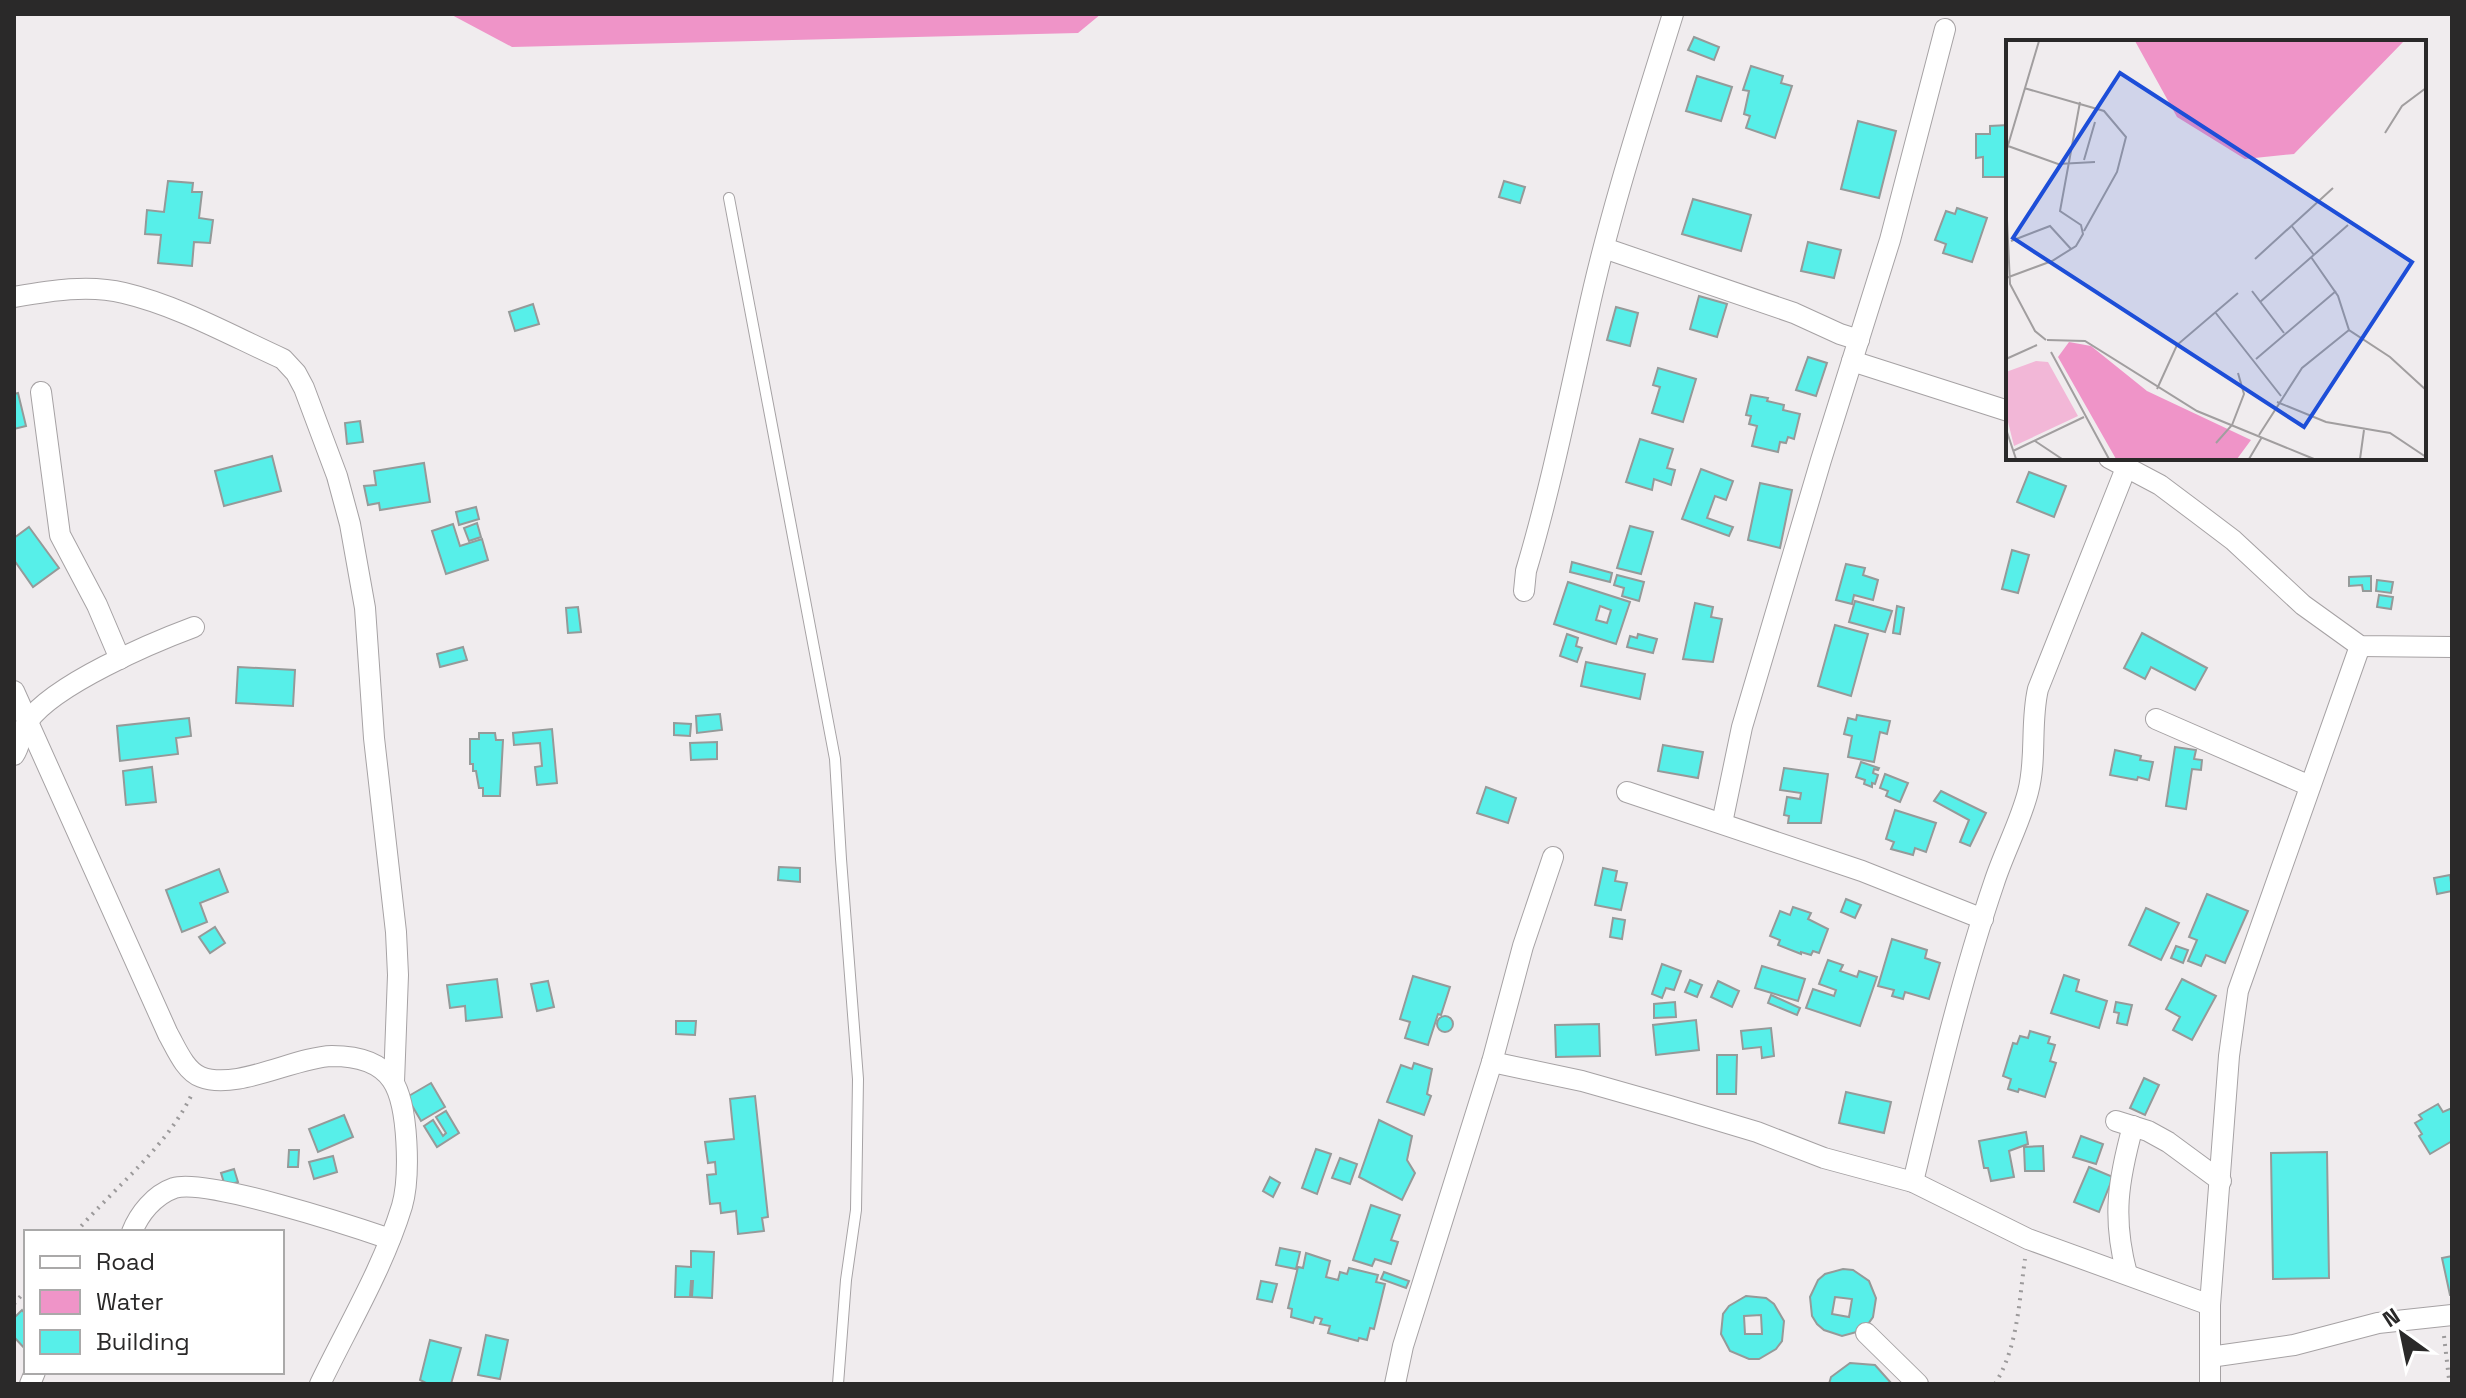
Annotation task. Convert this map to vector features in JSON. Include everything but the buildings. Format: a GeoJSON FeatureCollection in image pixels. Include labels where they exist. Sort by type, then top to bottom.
{"type":"FeatureCollection","features":[{"type":"Feature","properties":{"kind":"street"},"geometry":{"type":"LineString","coordinates":[[1524,591],[1526,571],[1561,445],[1604,248],[1673,14]]}},
{"type":"Feature","properties":{"kind":"street"},"geometry":{"type":"LineString","coordinates":[[1722,823],[1742,727],[1890,240],[1945,29]]}},
{"type":"Feature","properties":{"kind":"street"},"geometry":{"type":"LineString","coordinates":[[1604,248],[1794,313],[1859,340]]}},
{"type":"Feature","properties":{"kind":"street"},"geometry":{"type":"LineString","coordinates":[[14,297],[92,289],[123,292],[171,309],[283,359],[304,388],[337,476],[350,524],[365,608],[374,738],[396,932],[398,975],[394,1082],[405,1134],[406,1171],[403,1203],[390,1239],[320,1384]]}},
{"type":"Feature","properties":{"kind":"street"},"geometry":{"type":"LineString","coordinates":[[1852,361],[2006,410]]}},
{"type":"Feature","properties":{"kind":"street"},"geometry":{"type":"LineString","coordinates":[[41,392],[60,535],[97,605],[120,659]]}},
{"type":"Feature","properties":{"kind":"street"},"geometry":{"type":"LineString","coordinates":[[1913,1182],[1935,1088],[1983,919],[2028,794],[2032,771],[2033,709],[2038,689],[2118,463],[2160,485],[2233,540],[2303,605],[2360,646],[2452,647]]}},
{"type":"Feature","properties":{"kind":"street"},"geometry":{"type":"LineString","coordinates":[[14,755],[27,722],[67,690],[158,640],[194,627]]}},
{"type":"Feature","properties":{"kind":"street"},"geometry":{"type":"LineString","coordinates":[[2210,1384],[2210,1305],[2229,1056],[2238,991],[2360,646]]}},
{"type":"Feature","properties":{"kind":"street"},"geometry":{"type":"LineString","coordinates":[[14,691],[168,1034],[181,1057],[198,1077],[227,1080],[329,1056],[355,1057],[381,1068],[394,1082]]}},
{"type":"Feature","properties":{"kind":"street"},"geometry":{"type":"LineString","coordinates":[[2156,719],[2310,786]]}},
{"type":"Feature","properties":{"kind":"street"},"geometry":{"type":"LineString","coordinates":[[1627,792],[1862,871],[1983,919]]}},
{"type":"Feature","properties":{"kind":"street"},"geometry":{"type":"LineString","coordinates":[[1395,1384],[1403,1346],[1492,1062],[1523,946],[1553,857]]}},
{"type":"Feature","properties":{"kind":"street"},"geometry":{"type":"LineString","coordinates":[[1492,1062],[1611,1090],[1757,1132],[1824,1158],[1913,1182],[2028,1239],[2210,1305]]}},
{"type":"Feature","properties":{"kind":"street"},"geometry":{"type":"LineString","coordinates":[[2127,1274],[2118,1241],[2117,1223],[2124,1160],[2124,1124],[2168,1142],[2221,1181]]}},
{"type":"Feature","properties":{"kind":"street"},"geometry":{"type":"LineString","coordinates":[[133,1230],[148,1206],[162,1194],[175,1188],[192,1187],[255,1199],[390,1239]]}},
{"type":"Feature","properties":{"kind":"street"},"geometry":{"type":"LineString","coordinates":[[2210,1357],[2294,1345],[2378,1323],[2446,1316]]}},
{"type":"Feature","properties":{"kind":"street"},"geometry":{"type":"LineString","coordinates":[[1866,1333],[1918,1384]]}},
{"type":"Feature","properties":{"kind":"lane"},"geometry":{"type":"LineString","coordinates":[[729,198],[835,759],[858,1079],[856,1210],[846,1280],[838,1384]]}},
{"type":"Feature","properties":{"kind":"path"},"geometry":{"type":"LineString","coordinates":[[78,1230],[173,1126],[185,1108],[198,1077]]}},
{"type":"Feature","properties":{"kind":"path"},"geometry":{"type":"LineString","coordinates":[[1995,1384],[2005,1367],[2014,1336],[2028,1239]]}},
{"type":"Feature","properties":{"kind":"path"},"geometry":{"type":"LineString","coordinates":[[2446,1316],[2449,1379]]}},
{"type":"Feature","properties":{"kind":"water"},"geometry":{"type":"Polygon","coordinates":[[[450,14],[1101,14],[1078,33],[512,47],[450,14]]]}}]}
